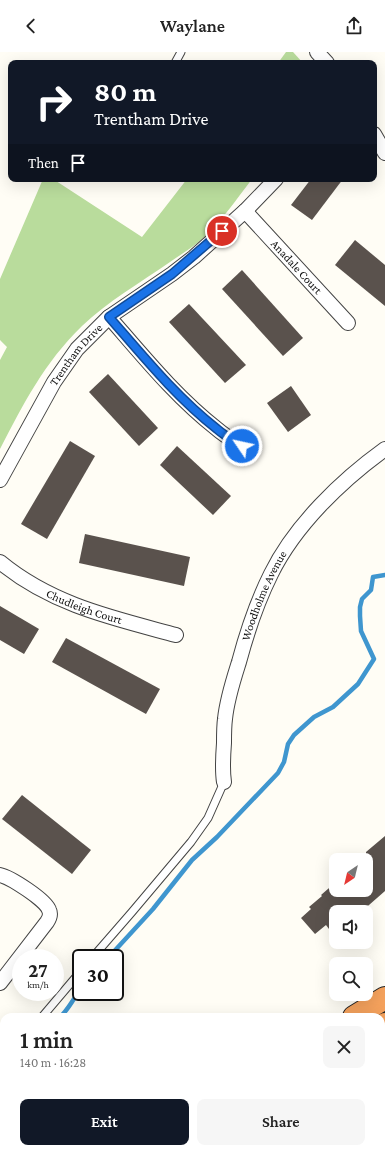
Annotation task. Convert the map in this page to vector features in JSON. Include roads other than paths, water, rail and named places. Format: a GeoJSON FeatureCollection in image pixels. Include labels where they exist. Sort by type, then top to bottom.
{"type":"FeatureCollection","features":[{"type":"Feature","properties":{"kind":"highway"},"geometry":{"type":"LineString","coordinates":[[361,1013],[385,998]]}},
{"type":"Feature","properties":{"kind":"street"},"geometry":{"type":"LineString","coordinates":[[317,52],[324,60]]}},
{"type":"Feature","properties":{"kind":"street"},"geometry":{"type":"LineString","coordinates":[[377,139],[385,153]]}},
{"type":"Feature","properties":{"kind":"street","name":"Trentham Drive"},"geometry":{"type":"LineString","coordinates":[[0,480],[54,382],[77,349],[109,317],[172,274],[194,257],[273,182]]}},
{"type":"Feature","properties":{"kind":"street","name":"Anadale Court"},"geometry":{"type":"LineString","coordinates":[[244,211],[348,323]]}},
{"type":"Feature","properties":{"kind":"street"},"geometry":{"type":"LineString","coordinates":[[109,317],[188,404],[218,430],[242,446]]}},
{"type":"Feature","properties":{"kind":"street","name":"Woodholme Avenue"},"geometry":{"type":"LineString","coordinates":[[224,782],[222,766],[224,719],[230,692],[249,629],[271,573],[288,545],[312,514],[368,461],[385,449]]}},
{"type":"Feature","properties":{"kind":"street","name":"Chudleigh Court"},"geometry":{"type":"LineString","coordinates":[[0,562],[38,588],[70,604],[90,612],[176,635]]}},
{"type":"Feature","properties":{"kind":"street"},"geometry":{"type":"LineString","coordinates":[[0,875],[7,876],[15,881],[37,897],[50,910],[50,917],[45,926],[0,983]]}},
{"type":"Feature","properties":{"kind":"lane"},"geometry":{"type":"LineString","coordinates":[[100,949],[191,842],[208,818],[224,782]]}},
{"type":"Feature","properties":{"kind":"lane"},"geometry":{"type":"LineString","coordinates":[[45,1013],[72,982]]}},
{"type":"Feature","properties":{"kind":"waterway"},"geometry":{"type":"LineString","coordinates":[[116,949],[153,909],[192,860],[217,837],[278,773],[284,762],[288,744],[294,735],[314,717],[333,707],[358,684],[374,659],[361,631],[360,607],[362,599],[371,590],[373,577],[385,575]]}},
{"type":"Feature","properties":{"kind":"waterway"},"geometry":{"type":"LineString","coordinates":[[64,1013],[73,1001]]}}]}
